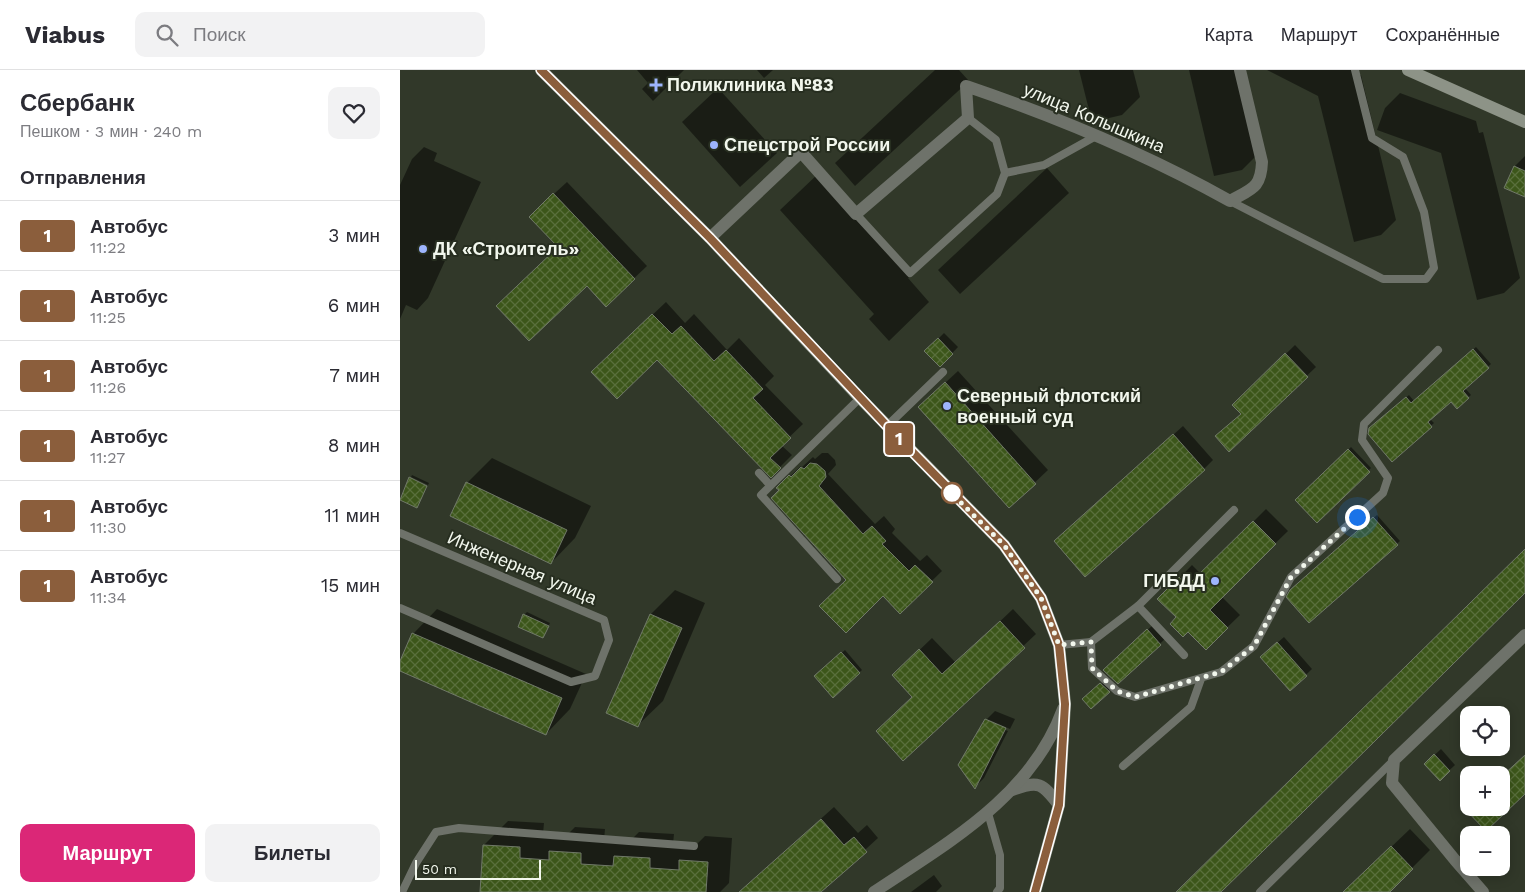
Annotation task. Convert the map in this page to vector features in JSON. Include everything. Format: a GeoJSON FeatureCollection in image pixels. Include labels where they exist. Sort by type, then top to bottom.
{"type":"FeatureCollection","features":[{"type":"Feature","properties":{"kind":"street"},"geometry":{"type":"LineString","coordinates":[[540,70],[710,238],[860,398],[1004,545],[1041,598],[1059,645],[1065,704],[1059,805],[1035,892]]}},
{"type":"Feature","properties":{"kind":"street"},"geometry":{"type":"LineString","coordinates":[[1230,201],[1258,185],[1262,177],[1262,162],[1240,70]]}},
{"type":"Feature","properties":{"kind":"street"},"geometry":{"type":"LineString","coordinates":[[1408,70],[1525,122]]}},
{"type":"Feature","properties":{"kind":"street","name":"улица Колышкина"},"geometry":{"type":"LineString","coordinates":[[968,118],[966,86],[1064,120],[1182,174],[1230,201]]}},
{"type":"Feature","properties":{"kind":"street"},"geometry":{"type":"LineString","coordinates":[[710,238],[801,152],[856,214],[968,118]]}},
{"type":"Feature","properties":{"kind":"street"},"geometry":{"type":"LineString","coordinates":[[1483,892],[1454,860],[1392,783],[1394,760],[1525,635]]}},
{"type":"Feature","properties":{"kind":"street"},"geometry":{"type":"LineString","coordinates":[[874,892],[988,813],[1012,790],[1040,756],[1057,726],[1065,704]]}},
{"type":"Feature","properties":{"kind":"street"},"geometry":{"type":"LineString","coordinates":[[1012,790],[1031,783],[1044,786],[1059,805]]}},
{"type":"Feature","properties":{"kind":"lane","name":"улица Колышкина"},"geometry":{"type":"LineString","coordinates":[[1230,201],[1383,279],[1408,281],[1426,279],[1434,268],[1424,212],[1403,157],[1372,138],[1355,70]]}},
{"type":"Feature","properties":{"kind":"lane"},"geometry":{"type":"LineString","coordinates":[[856,214],[910,273],[997,194],[1005,173],[996,140],[968,118]]}},
{"type":"Feature","properties":{"kind":"lane"},"geometry":{"type":"LineString","coordinates":[[1005,173],[1044,165],[1096,136]]}},
{"type":"Feature","properties":{"kind":"lane"},"geometry":{"type":"LineString","coordinates":[[1091,642],[1092,668],[1117,691],[1135,697],[1221,672],[1254,646],[1291,577],[1384,493],[1388,478],[1362,440],[1364,424],[1438,350]]}},
{"type":"Feature","properties":{"kind":"lane"},"geometry":{"type":"LineString","coordinates":[[887,426],[943,372]]}},
{"type":"Feature","properties":{"kind":"lane"},"geometry":{"type":"LineString","coordinates":[[837,579],[761,495],[860,398]]}},
{"type":"Feature","properties":{"kind":"lane"},"geometry":{"type":"LineString","coordinates":[[759,473],[770,485]]}},
{"type":"Feature","properties":{"kind":"lane"},"geometry":{"type":"LineString","coordinates":[[1059,645],[1091,642],[1138,606],[1234,510]]}},
{"type":"Feature","properties":{"kind":"lane","name":"Инженерная улица"},"geometry":{"type":"LineString","coordinates":[[400,533],[604,620],[609,640],[595,676],[571,682],[400,608]]}},
{"type":"Feature","properties":{"kind":"lane"},"geometry":{"type":"LineString","coordinates":[[1138,606],[1184,655]]}},
{"type":"Feature","properties":{"kind":"lane"},"geometry":{"type":"LineString","coordinates":[[1123,766],[1191,707],[1201,679]]}},
{"type":"Feature","properties":{"kind":"lane"},"geometry":{"type":"LineString","coordinates":[[1260,892],[1394,760]]}},
{"type":"Feature","properties":{"kind":"lane"},"geometry":{"type":"LineString","coordinates":[[988,813],[1000,855],[1000,888],[998,892]]}},
{"type":"Feature","properties":{"kind":"lane"},"geometry":{"type":"LineString","coordinates":[[402,892],[416,863],[436,832],[459,828],[694,846]]}},
{"type":"Feature","properties":{"kind":"building"},"geometry":{"type":"Polygon","coordinates":[[[1514,166],[1525,171],[1525,197],[1504,188],[1514,166]]]}},
{"type":"Feature","properties":{"kind":"building"},"geometry":{"type":"Polygon","coordinates":[[[553,193],[635,279],[606,307],[587,286],[529,341],[496,306],[558,247],[529,217],[553,193]]]}},
{"type":"Feature","properties":{"kind":"building"},"geometry":{"type":"Polygon","coordinates":[[[652,314],[672,334],[681,326],[714,361],[726,350],[763,389],[753,398],[791,438],[770,458],[781,468],[771,478],[657,360],[617,399],[591,372],[652,314]]]}},
{"type":"Feature","properties":{"kind":"building"},"geometry":{"type":"Polygon","coordinates":[[[938,338],[953,354],[940,367],[924,351],[938,338]]]}},
{"type":"Feature","properties":{"kind":"building"},"geometry":{"type":"Polygon","coordinates":[[[1473,349],[1489,368],[1463,391],[1469,398],[1457,409],[1451,402],[1428,422],[1432,427],[1392,462],[1368,434],[1369,428],[1406,397],[1411,403],[1473,349]]]}},
{"type":"Feature","properties":{"kind":"building"},"geometry":{"type":"Polygon","coordinates":[[[1285,353],[1308,377],[1229,452],[1215,436],[1241,414],[1232,405],[1285,353]]]}},
{"type":"Feature","properties":{"kind":"building"},"geometry":{"type":"Polygon","coordinates":[[[945,382],[1036,484],[1009,508],[918,407],[945,382]]]}},
{"type":"Feature","properties":{"kind":"building"},"geometry":{"type":"Polygon","coordinates":[[[1173,434],[1205,470],[1085,577],[1054,541],[1173,434]]]}},
{"type":"Feature","properties":{"kind":"building"},"geometry":{"type":"Polygon","coordinates":[[[1348,449],[1370,472],[1317,523],[1295,500],[1348,449]]]}},
{"type":"Feature","properties":{"kind":"building"},"geometry":{"type":"Polygon","coordinates":[[[810,463],[817,464],[825,471],[826,477],[819,486],[863,534],[872,526],[886,541],[882,544],[909,571],[915,565],[933,582],[900,614],[883,596],[846,633],[819,606],[846,580],[771,498],[779,490],[776,488],[789,475],[791,477],[801,467],[804,469],[810,463]]]}},
{"type":"Feature","properties":{"kind":"building"},"geometry":{"type":"Polygon","coordinates":[[[409,477],[427,486],[417,508],[400,500],[409,477]]]}},
{"type":"Feature","properties":{"kind":"building"},"geometry":{"type":"Polygon","coordinates":[[[466,482],[567,530],[551,564],[450,516],[466,482]]]}},
{"type":"Feature","properties":{"kind":"building"},"geometry":{"type":"Polygon","coordinates":[[[1373,517],[1398,545],[1309,623],[1286,597],[1290,590],[1373,517]]]}},
{"type":"Feature","properties":{"kind":"building","name":"ГИБДД"},"geometry":{"type":"Polygon","coordinates":[[[1253,521],[1276,544],[1210,610],[1228,628],[1206,650],[1188,632],[1183,637],[1170,624],[1176,617],[1157,599],[1179,577],[1188,585],[1253,521]]]}},
{"type":"Feature","properties":{"kind":"building"},"geometry":{"type":"Polygon","coordinates":[[[1525,549],[1525,593],[1304,811],[1221,892],[1176,892],[1525,549]]]}},
{"type":"Feature","properties":{"kind":"building"},"geometry":{"type":"Polygon","coordinates":[[[523,614],[549,626],[543,638],[518,627],[523,614]]]}},
{"type":"Feature","properties":{"kind":"building"},"geometry":{"type":"Polygon","coordinates":[[[650,614],[682,628],[638,727],[606,713],[650,614]]]}},
{"type":"Feature","properties":{"kind":"building"},"geometry":{"type":"Polygon","coordinates":[[[1000,621],[1025,648],[903,761],[876,731],[912,697],[892,675],[919,649],[942,674],[1000,621]]]}},
{"type":"Feature","properties":{"kind":"building"},"geometry":{"type":"Polygon","coordinates":[[[1147,629],[1161,645],[1118,684],[1103,670],[1147,629]]]}},
{"type":"Feature","properties":{"kind":"building"},"geometry":{"type":"Polygon","coordinates":[[[412,633],[562,698],[546,735],[400,671],[400,661],[412,633]]]}},
{"type":"Feature","properties":{"kind":"building"},"geometry":{"type":"Polygon","coordinates":[[[1277,642],[1307,676],[1290,691],[1260,657],[1277,642]]]}},
{"type":"Feature","properties":{"kind":"building"},"geometry":{"type":"Polygon","coordinates":[[[841,652],[860,673],[833,698],[814,676],[841,652]]]}},
{"type":"Feature","properties":{"kind":"building"},"geometry":{"type":"Polygon","coordinates":[[[1100,683],[1110,692],[1091,709],[1082,699],[1100,683]]]}},
{"type":"Feature","properties":{"kind":"building"},"geometry":{"type":"Polygon","coordinates":[[[985,719],[1006,728],[975,789],[958,765],[985,719]]]}},
{"type":"Feature","properties":{"kind":"building"},"geometry":{"type":"Polygon","coordinates":[[[1434,754],[1450,771],[1440,781],[1424,764],[1434,754]]]}},
{"type":"Feature","properties":{"kind":"building"},"geometry":{"type":"Polygon","coordinates":[[[1525,755],[1525,794],[1510,808],[1510,769],[1525,755]]]}},
{"type":"Feature","properties":{"kind":"building"},"geometry":{"type":"Polygon","coordinates":[[[1472,816],[1502,816],[1491,826],[1481,826],[1472,816]]]}},
{"type":"Feature","properties":{"kind":"building"},"geometry":{"type":"Polygon","coordinates":[[[821,819],[844,845],[854,837],[867,852],[821,892],[739,892],[821,819]]]}},
{"type":"Feature","properties":{"kind":"building"},"geometry":{"type":"Polygon","coordinates":[[[483,845],[520,847],[520,858],[549,860],[549,851],[581,853],[581,864],[613,866],[614,856],[650,858],[650,868],[679,870],[679,860],[708,862],[706,892],[480,892],[483,845]]]}},
{"type":"Feature","properties":{"kind":"building"},"geometry":{"type":"Polygon","coordinates":[[[1391,846],[1413,869],[1390,892],[1343,892],[1391,846]]]}},
{"type":"Feature","properties":{"kind":"bus line","name":"1"},"geometry":{"type":"LineString","coordinates":[[541,70],[710,238],[860,398],[1004,545],[1041,598],[1059,645],[1065,704],[1064,752],[1059,805],[1035,892]]}},
{"type":"Feature","properties":{"kind":"place","name":"Поликлиника №83"},"geometry":{"type":"Point","coordinates":[656,85]}},
{"type":"Feature","properties":{"kind":"place","name":"Спецстрой России"},"geometry":{"type":"Point","coordinates":[714,145]}},
{"type":"Feature","properties":{"kind":"place","name":"ДК «Строитель»"},"geometry":{"type":"Point","coordinates":[423,249]}},
{"type":"Feature","properties":{"kind":"place","name":"Северный флотский военный суд"},"geometry":{"type":"Point","coordinates":[947,406]}},
{"type":"Feature","properties":{"kind":"place","name":"ГИБДД"},"geometry":{"type":"Point","coordinates":[1215,581]}},
{"type":"Feature","properties":{"kind":"route"},"geometry":{"type":"LineString","coordinates":[[952,493],[950,492],[1004,545],[1041,598],[1059,645],[1091,642],[1092,668],[1117,691],[1135,697],[1221,672],[1254,646],[1291,577],[1357,517]]}}]}
